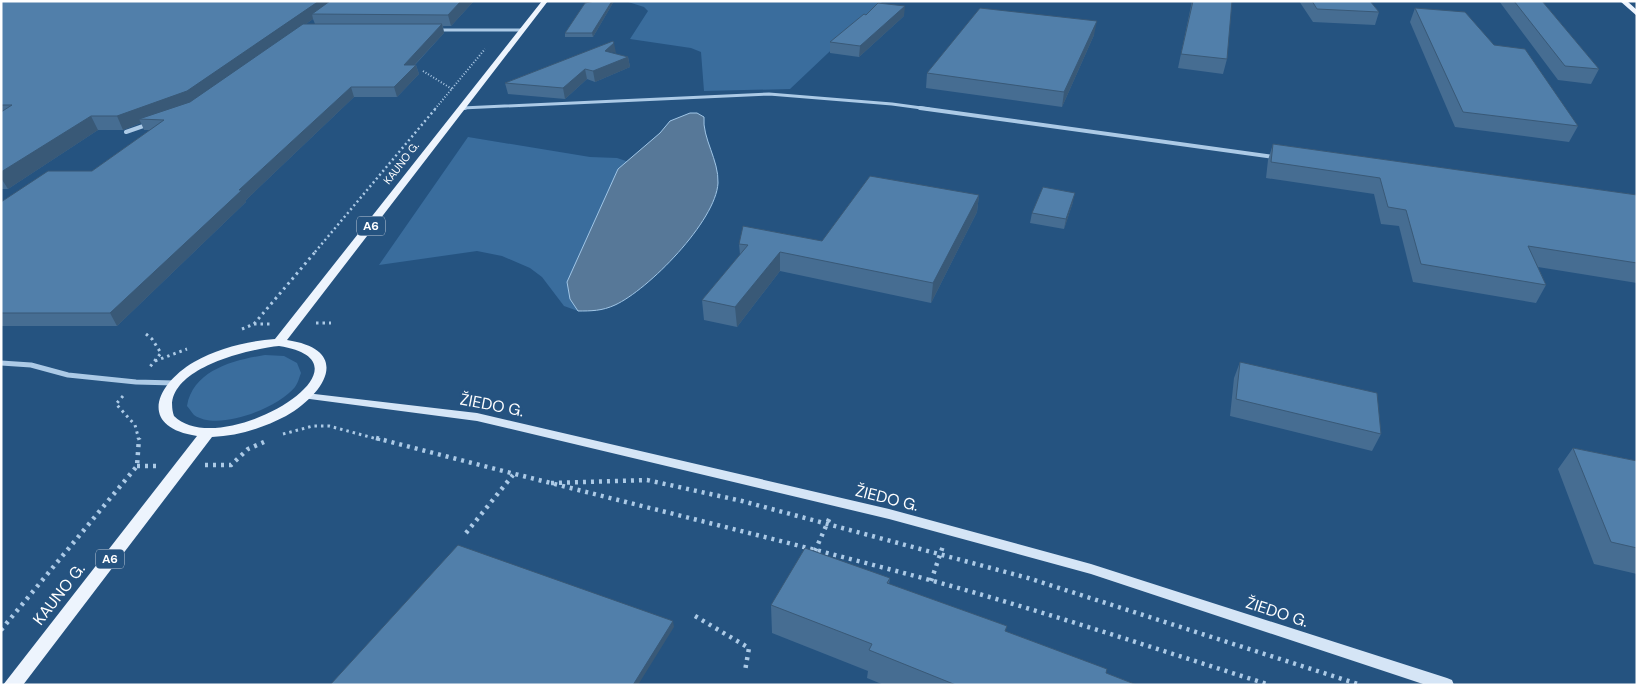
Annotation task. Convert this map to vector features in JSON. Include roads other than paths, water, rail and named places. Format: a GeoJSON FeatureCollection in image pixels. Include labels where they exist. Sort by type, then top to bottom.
{"type":"FeatureCollection","features":[{"type":"Feature","properties":{"kind":"main road","name":"KAUNO G."},"geometry":{"type":"LineString","coordinates":[[279,342],[545,1]]}},
{"type":"Feature","properties":{"kind":"main road"},"geometry":{"type":"LineString","coordinates":[[1623,1],[1637,14]]}},
{"type":"Feature","properties":{"kind":"main road"},"geometry":{"type":"LineString","coordinates":[[279,342],[305,346],[314,351],[320,358],[322,366],[321,376],[306,396],[278,414],[261,422],[226,431],[208,432],[179,427],[170,421],[165,413],[168,393],[176,383],[200,364],[248,346],[279,342]]}},
{"type":"Feature","properties":{"kind":"main road","name":"KAUNO G."},"geometry":{"type":"LineString","coordinates":[[12,685],[208,432]]}},
{"type":"Feature","properties":{"kind":"street"},"geometry":{"type":"LineString","coordinates":[[432,30],[522,30]]}},
{"type":"Feature","properties":{"kind":"street"},"geometry":{"type":"LineString","coordinates":[[462,108],[769,94],[892,104],[1284,158]]}},
{"type":"Feature","properties":{"kind":"street"},"geometry":{"type":"LineString","coordinates":[[126,132],[154,122]]}},
{"type":"Feature","properties":{"kind":"street"},"geometry":{"type":"LineString","coordinates":[[1,363],[31,364],[68,375],[136,382],[176,383]]}},
{"type":"Feature","properties":{"kind":"street","name":"ŽIEDO G."},"geometry":{"type":"LineString","coordinates":[[306,396],[477,418],[948,530],[1091,570],[1448,685]]}}]}
